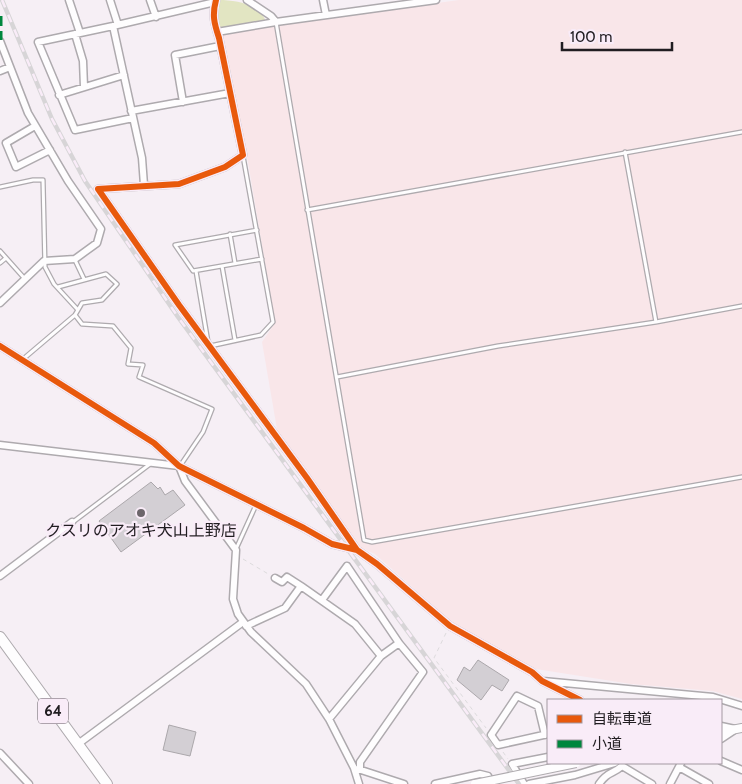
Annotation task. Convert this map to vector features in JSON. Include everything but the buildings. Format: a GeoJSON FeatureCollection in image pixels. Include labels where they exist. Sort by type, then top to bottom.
{"type":"FeatureCollection","features":[{"type":"Feature","properties":{"kind":"main road","name":"64"},"geometry":{"type":"LineString","coordinates":[[0,637],[107,784]]}},
{"type":"Feature","properties":{"kind":"street"},"geometry":{"type":"LineString","coordinates":[[69,0],[83,61],[84,87]]}},
{"type":"Feature","properties":{"kind":"street"},"geometry":{"type":"LineString","coordinates":[[110,0],[142,158],[144,185]]}},
{"type":"Feature","properties":{"kind":"street"},"geometry":{"type":"LineString","coordinates":[[150,0],[156,17]]}},
{"type":"Feature","properties":{"kind":"street"},"geometry":{"type":"LineString","coordinates":[[246,0],[271,16],[276,22]]}},
{"type":"Feature","properties":{"kind":"street"},"geometry":{"type":"LineString","coordinates":[[322,0],[326,15]]}},
{"type":"Feature","properties":{"kind":"street"},"geometry":{"type":"LineString","coordinates":[[217,32],[436,0]]}},
{"type":"Feature","properties":{"kind":"street"},"geometry":{"type":"LineString","coordinates":[[215,1],[156,17],[38,42],[75,130],[132,114],[230,93]]}},
{"type":"Feature","properties":{"kind":"street"},"geometry":{"type":"LineString","coordinates":[[215,1],[212,11],[214,27],[217,32],[243,155],[225,167],[180,184],[98,189],[179,305],[357,550],[377,564],[450,626],[532,672],[542,681],[578,699]]}},
{"type":"Feature","properties":{"kind":"street"},"geometry":{"type":"LineString","coordinates":[[0,41],[28,113],[68,181],[101,229],[97,243],[75,259],[44,261],[0,303]]}},
{"type":"Feature","properties":{"kind":"street"},"geometry":{"type":"LineString","coordinates":[[183,102],[174,54],[220,46]]}},
{"type":"Feature","properties":{"kind":"street"},"geometry":{"type":"LineString","coordinates":[[0,71],[10,67]]}},
{"type":"Feature","properties":{"kind":"street"},"geometry":{"type":"LineString","coordinates":[[59,95],[124,75]]}},
{"type":"Feature","properties":{"kind":"street"},"geometry":{"type":"LineString","coordinates":[[35,126],[6,143],[16,167],[50,150]]}},
{"type":"Feature","properties":{"kind":"street"},"geometry":{"type":"LineString","coordinates":[[0,346],[154,443],[179,466],[332,544],[357,550]]}},
{"type":"Feature","properties":{"kind":"street"},"geometry":{"type":"LineString","coordinates":[[0,445],[179,466]]}},
{"type":"Feature","properties":{"kind":"street"},"geometry":{"type":"LineString","coordinates":[[179,466],[186,481],[236,552],[233,599],[245,624],[306,684],[329,719],[357,769],[359,784]]}},
{"type":"Feature","properties":{"kind":"street"},"geometry":{"type":"LineString","coordinates":[[0,576],[72,522]]}},
{"type":"Feature","properties":{"kind":"street"},"geometry":{"type":"LineString","coordinates":[[322,600],[347,566],[399,643],[424,672],[360,762],[357,769]]}},
{"type":"Feature","properties":{"kind":"street"},"geometry":{"type":"LineString","coordinates":[[275,578],[282,582],[287,577],[355,624],[381,656]]}},
{"type":"Feature","properties":{"kind":"street"},"geometry":{"type":"LineString","coordinates":[[78,744],[245,624],[284,608],[301,586]]}},
{"type":"Feature","properties":{"kind":"street"},"geometry":{"type":"LineString","coordinates":[[329,719],[381,656],[399,643]]}},
{"type":"Feature","properties":{"kind":"street"},"geometry":{"type":"LineString","coordinates":[[542,681],[719,699]]}},
{"type":"Feature","properties":{"kind":"street"},"geometry":{"type":"LineString","coordinates":[[517,696],[538,706],[546,735],[498,746],[491,735],[517,696]]}},
{"type":"Feature","properties":{"kind":"street"},"geometry":{"type":"LineString","coordinates":[[722,700],[742,706]]}},
{"type":"Feature","properties":{"kind":"street"},"geometry":{"type":"LineString","coordinates":[[722,726],[739,728]]}},
{"type":"Feature","properties":{"kind":"street"},"geometry":{"type":"LineString","coordinates":[[722,732],[739,728]]}},
{"type":"Feature","properties":{"kind":"street"},"geometry":{"type":"LineString","coordinates":[[722,737],[739,728]]}},
{"type":"Feature","properties":{"kind":"street"},"geometry":{"type":"LineString","coordinates":[[0,753],[29,784]]}},
{"type":"Feature","properties":{"kind":"street"},"geometry":{"type":"LineString","coordinates":[[524,784],[512,764],[547,757]]}},
{"type":"Feature","properties":{"kind":"street"},"geometry":{"type":"LineString","coordinates":[[722,761],[742,770]]}},
{"type":"Feature","properties":{"kind":"street"},"geometry":{"type":"LineString","coordinates":[[475,784],[571,764]]}},
{"type":"Feature","properties":{"kind":"street"},"geometry":{"type":"LineString","coordinates":[[598,784],[606,774],[617,770],[619,764]]}},
{"type":"Feature","properties":{"kind":"street"},"geometry":{"type":"LineString","coordinates":[[529,784],[619,764],[647,783]]}},
{"type":"Feature","properties":{"kind":"street"},"geometry":{"type":"LineString","coordinates":[[670,784],[680,765],[708,784]]}},
{"type":"Feature","properties":{"kind":"street"},"geometry":{"type":"LineString","coordinates":[[357,769],[404,784]]}},
{"type":"Feature","properties":{"kind":"street"},"geometry":{"type":"LineString","coordinates":[[435,784],[480,774],[488,776],[492,784]]}},
{"type":"Feature","properties":{"kind":"lane"},"geometry":{"type":"LineString","coordinates":[[276,22],[364,540],[372,542],[742,477]]}},
{"type":"Feature","properties":{"kind":"lane"},"geometry":{"type":"LineString","coordinates":[[307,210],[742,132]]}},
{"type":"Feature","properties":{"kind":"lane"},"geometry":{"type":"LineString","coordinates":[[625,152],[656,322]]}},
{"type":"Feature","properties":{"kind":"lane"},"geometry":{"type":"LineString","coordinates":[[196,271],[209,345],[261,335],[273,322],[243,155]]}},
{"type":"Feature","properties":{"kind":"lane"},"geometry":{"type":"LineString","coordinates":[[0,187],[33,180],[44,180],[46,203],[44,261],[50,278],[78,310]]}},
{"type":"Feature","properties":{"kind":"lane"},"geometry":{"type":"LineString","coordinates":[[256,230],[175,245],[193,271],[262,259]]}},
{"type":"Feature","properties":{"kind":"lane"},"geometry":{"type":"LineString","coordinates":[[230,234],[235,264]]}},
{"type":"Feature","properties":{"kind":"lane"},"geometry":{"type":"LineString","coordinates":[[0,251],[25,279]]}},
{"type":"Feature","properties":{"kind":"lane"},"geometry":{"type":"LineString","coordinates":[[0,263],[6,258]]}},
{"type":"Feature","properties":{"kind":"lane"},"geometry":{"type":"LineString","coordinates":[[75,259],[84,279]]}},
{"type":"Feature","properties":{"kind":"lane"},"geometry":{"type":"LineString","coordinates":[[222,266],[235,340]]}},
{"type":"Feature","properties":{"kind":"lane"},"geometry":{"type":"LineString","coordinates":[[21,360],[75,316],[82,303],[102,300],[117,284],[106,274],[58,287]]}},
{"type":"Feature","properties":{"kind":"lane"},"geometry":{"type":"LineString","coordinates":[[337,377],[498,346],[656,322],[742,306]]}},
{"type":"Feature","properties":{"kind":"lane"},"geometry":{"type":"LineString","coordinates":[[75,316],[82,324],[113,326],[131,348],[128,364],[143,365],[139,377],[212,409],[203,432],[182,466],[179,466]]}},
{"type":"Feature","properties":{"kind":"lane"},"geometry":{"type":"LineString","coordinates":[[72,522],[151,463]]}},
{"type":"Feature","properties":{"kind":"lane"},"geometry":{"type":"LineString","coordinates":[[236,552],[256,504]]}},
{"type":"Feature","properties":{"kind":"path"},"geometry":{"type":"LineString","coordinates":[[236,552],[275,578]]}},
{"type":"Feature","properties":{"kind":"path"},"geometry":{"type":"LineString","coordinates":[[450,626],[434,658],[491,735]]}},
{"type":"Feature","properties":{"kind":"path"},"geometry":{"type":"LineString","coordinates":[[498,746],[512,764]]}},
{"type":"Feature","properties":{"kind":"shaded area"},"geometry":{"type":"Polygon","coordinates":[[[459,0],[742,0],[742,699],[713,691],[631,684],[536,669],[476,637],[448,619],[375,554],[355,545],[278,435],[262,342],[275,323],[247,156],[221,33],[459,0]]]}},
{"type":"Feature","properties":{"kind":"green space"},"geometry":{"type":"Polygon","coordinates":[[[219,0],[239,2],[253,7],[263,16],[266,22],[221,30],[217,23],[216,15],[219,0]]]}},
{"type":"Feature","properties":{"kind":"railway"},"geometry":{"type":"LineString","coordinates":[[2,0],[52,119],[85,181],[178,317],[519,784]]}},
{"type":"Feature","properties":{"kind":"marked path"},"geometry":{"type":"LineString","coordinates":[[0,16],[0,40]]}},
{"type":"Feature","properties":{"kind":"cycle path"},"geometry":{"type":"LineString","coordinates":[[216,0],[214,10],[215,23],[243,155],[225,167],[179,184],[98,189],[179,305],[307,478],[357,550],[377,564],[450,626],[532,672],[542,681],[578,699]]}},
{"type":"Feature","properties":{"kind":"cycle path"},"geometry":{"type":"LineString","coordinates":[[0,346],[154,443],[179,466],[304,528],[332,544],[357,550]]}},
{"type":"Feature","properties":{"kind":"place","name":"クスリのアオキ犬山上野店"},"geometry":{"type":"Point","coordinates":[141,513]}}]}
